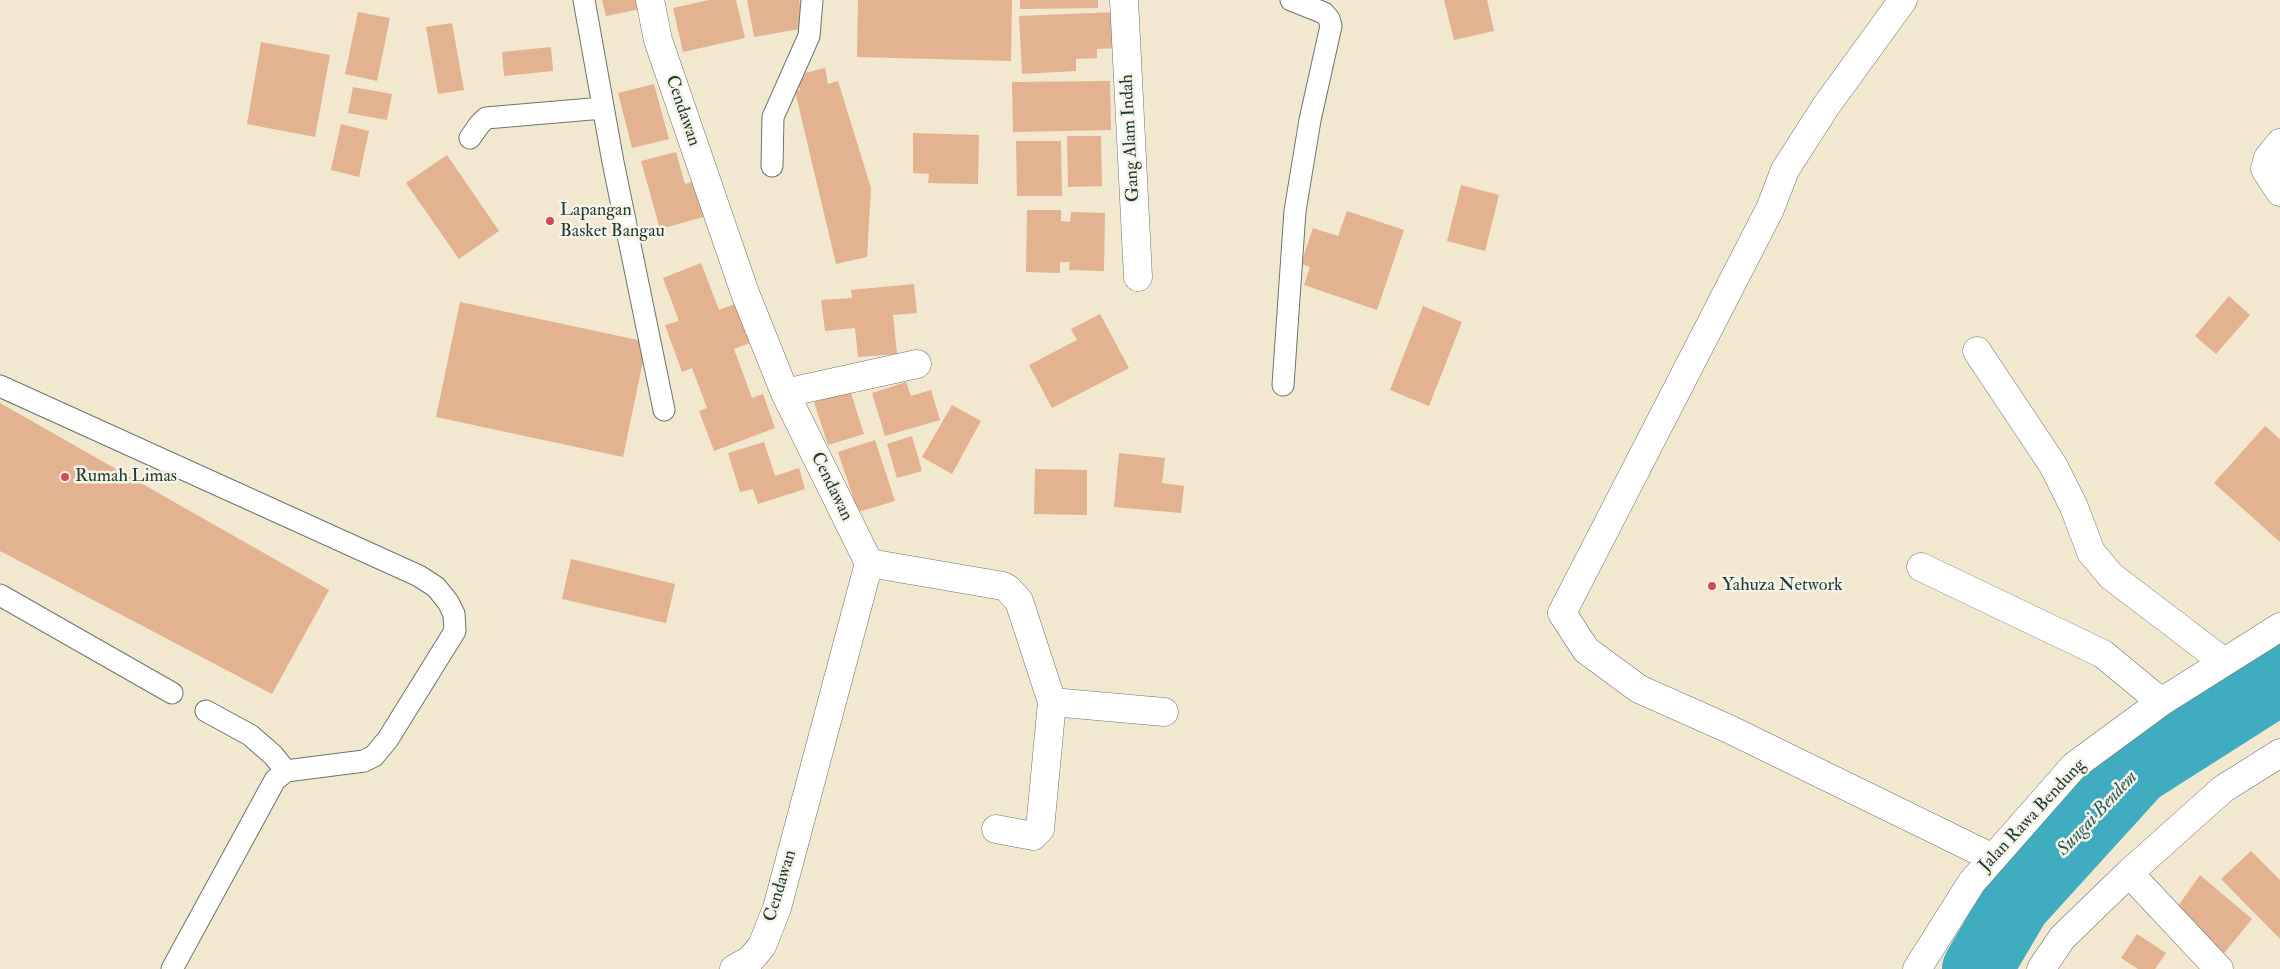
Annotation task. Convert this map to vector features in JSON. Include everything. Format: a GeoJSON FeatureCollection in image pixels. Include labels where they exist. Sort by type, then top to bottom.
{"type":"FeatureCollection","features":[{"type":"Feature","properties":{"kind":"street","name":"Cendawan"},"geometry":{"type":"LineString","coordinates":[[650,0],[658,40],[745,293],[785,393],[869,563],[777,908],[762,946],[750,960],[734,969]]}},
{"type":"Feature","properties":{"kind":"street","name":"Gang Alam Indah"},"geometry":{"type":"LineString","coordinates":[[1124,0],[1138,276]]}},
{"type":"Feature","properties":{"kind":"street"},"geometry":{"type":"LineString","coordinates":[[1903,0],[1826,106],[1785,170],[1770,209],[1562,613],[1586,650],[1639,689],[1729,729],[1993,858]]}},
{"type":"Feature","properties":{"kind":"street"},"geometry":{"type":"LineString","coordinates":[[2280,143],[2268,158],[2266,169],[2280,192]]}},
{"type":"Feature","properties":{"kind":"street"},"geometry":{"type":"LineString","coordinates":[[1977,351],[2053,465],[2074,508],[2092,552],[2111,576],[2224,662]]}},
{"type":"Feature","properties":{"kind":"street"},"geometry":{"type":"LineString","coordinates":[[785,393],[917,364]]}},
{"type":"Feature","properties":{"kind":"street"},"geometry":{"type":"LineString","coordinates":[[869,563],[1003,586],[1019,601],[1052,702],[1040,829],[1033,836],[996,829]]}},
{"type":"Feature","properties":{"kind":"street"},"geometry":{"type":"LineString","coordinates":[[1921,567],[2103,654],[2161,702]]}},
{"type":"Feature","properties":{"kind":"street","name":"Jalan Rawa Bendung"},"geometry":{"type":"LineString","coordinates":[[1917,969],[1972,882],[2074,766],[2161,702],[2280,627]]}},
{"type":"Feature","properties":{"kind":"street"},"geometry":{"type":"LineString","coordinates":[[1052,702],[1164,712]]}},
{"type":"Feature","properties":{"kind":"street"},"geometry":{"type":"LineString","coordinates":[[2041,969],[2062,938],[2129,873],[2223,789],[2280,753]]}},
{"type":"Feature","properties":{"kind":"street"},"geometry":{"type":"LineString","coordinates":[[2129,873],[2219,969]]}},
{"type":"Feature","properties":{"kind":"lane"},"geometry":{"type":"LineString","coordinates":[[584,0],[603,108],[664,410]]}},
{"type":"Feature","properties":{"kind":"lane"},"geometry":{"type":"LineString","coordinates":[[772,166],[772,117],[809,36],[812,0]]}},
{"type":"Feature","properties":{"kind":"lane"},"geometry":{"type":"LineString","coordinates":[[1283,385],[1295,211],[1310,120],[1331,26],[1330,19],[1324,13],[1291,0]]}},
{"type":"Feature","properties":{"kind":"lane"},"geometry":{"type":"LineString","coordinates":[[470,138],[478,125],[486,118],[603,108]]}},
{"type":"Feature","properties":{"kind":"lane"},"geometry":{"type":"LineString","coordinates":[[0,386],[419,576],[436,587],[448,602],[454,614],[456,631],[380,749],[364,761],[286,771],[275,780],[172,969]]}},
{"type":"Feature","properties":{"kind":"lane"},"geometry":{"type":"LineString","coordinates":[[0,594],[172,693]]}},
{"type":"Feature","properties":{"kind":"lane"},"geometry":{"type":"LineString","coordinates":[[206,711],[250,735],[273,755],[286,771]]}},
{"type":"Feature","properties":{"kind":"building"},"geometry":{"type":"Polygon","coordinates":[[[602,0],[639,0],[641,9],[606,16],[602,0]]]}},
{"type":"Feature","properties":{"kind":"building"},"geometry":{"type":"Polygon","coordinates":[[[709,0],[736,0],[745,38],[683,52],[673,8],[709,0]]]}},
{"type":"Feature","properties":{"kind":"building"},"geometry":{"type":"Polygon","coordinates":[[[747,0],[799,0],[805,28],[754,37],[747,0]]]}},
{"type":"Feature","properties":{"kind":"building"},"geometry":{"type":"Polygon","coordinates":[[[858,0],[1012,0],[1011,61],[857,57],[858,0]]]}},
{"type":"Feature","properties":{"kind":"building"},"geometry":{"type":"Polygon","coordinates":[[[1020,0],[1098,0],[1098,8],[1020,9],[1020,0]]]}},
{"type":"Feature","properties":{"kind":"building"},"geometry":{"type":"Polygon","coordinates":[[[1444,0],[1487,0],[1494,31],[1454,40],[1444,0]]]}},
{"type":"Feature","properties":{"kind":"building"},"geometry":{"type":"Polygon","coordinates":[[[358,12],[390,18],[377,81],[345,74],[358,12]]]}},
{"type":"Feature","properties":{"kind":"building"},"geometry":{"type":"Polygon","coordinates":[[[1117,12],[1120,48],[1097,49],[1097,58],[1076,59],[1076,71],[1022,74],[1019,16],[1117,12]]]}},
{"type":"Feature","properties":{"kind":"building"},"geometry":{"type":"Polygon","coordinates":[[[452,23],[464,90],[438,94],[426,27],[452,23]]]}},
{"type":"Feature","properties":{"kind":"building"},"geometry":{"type":"Polygon","coordinates":[[[261,42],[330,55],[315,137],[247,124],[261,42]]]}},
{"type":"Feature","properties":{"kind":"building"},"geometry":{"type":"Polygon","coordinates":[[[551,47],[553,71],[504,76],[502,52],[551,47]]]}},
{"type":"Feature","properties":{"kind":"building"},"geometry":{"type":"Polygon","coordinates":[[[825,68],[828,84],[838,81],[871,188],[867,257],[836,264],[795,91],[800,90],[796,75],[825,68]]]}},
{"type":"Feature","properties":{"kind":"building"},"geometry":{"type":"Polygon","coordinates":[[[1110,81],[1111,130],[1013,132],[1012,82],[1110,81]]]}},
{"type":"Feature","properties":{"kind":"building"},"geometry":{"type":"Polygon","coordinates":[[[654,84],[669,139],[632,148],[618,93],[654,84]]]}},
{"type":"Feature","properties":{"kind":"building"},"geometry":{"type":"Polygon","coordinates":[[[353,87],[392,94],[387,120],[348,113],[353,87]]]}},
{"type":"Feature","properties":{"kind":"building"},"geometry":{"type":"Polygon","coordinates":[[[341,124],[369,131],[359,177],[331,170],[341,124]]]}},
{"type":"Feature","properties":{"kind":"building"},"geometry":{"type":"Polygon","coordinates":[[[913,133],[979,135],[978,184],[928,183],[929,174],[913,173],[913,133]]]}},
{"type":"Feature","properties":{"kind":"building"},"geometry":{"type":"Polygon","coordinates":[[[1067,136],[1101,136],[1102,186],[1068,187],[1067,136]]]}},
{"type":"Feature","properties":{"kind":"building"},"geometry":{"type":"Polygon","coordinates":[[[1016,141],[1061,141],[1062,196],[1017,196],[1016,141]]]}},
{"type":"Feature","properties":{"kind":"building"},"geometry":{"type":"Polygon","coordinates":[[[676,152],[685,184],[697,180],[707,216],[660,229],[641,161],[676,152]]]}},
{"type":"Feature","properties":{"kind":"building"},"geometry":{"type":"Polygon","coordinates":[[[447,155],[499,231],[459,259],[406,183],[447,155]]]}},
{"type":"Feature","properties":{"kind":"building"},"geometry":{"type":"Polygon","coordinates":[[[1461,185],[1499,195],[1485,251],[1447,241],[1461,185]]]}},
{"type":"Feature","properties":{"kind":"building"},"geometry":{"type":"Polygon","coordinates":[[[1027,210],[1061,210],[1061,221],[1070,222],[1071,212],[1105,213],[1104,271],[1069,270],[1070,262],[1060,262],[1060,273],[1026,272],[1027,210]]]}},
{"type":"Feature","properties":{"kind":"building"},"geometry":{"type":"Polygon","coordinates":[[[1347,211],[1404,230],[1377,310],[1304,285],[1310,267],[1301,264],[1313,228],[1338,236],[1347,211]]]}},
{"type":"Feature","properties":{"kind":"building"},"geometry":{"type":"Polygon","coordinates":[[[701,263],[719,310],[740,302],[755,341],[734,349],[752,398],[763,394],[775,428],[714,451],[699,411],[707,408],[692,368],[682,372],[665,325],[679,321],[663,278],[701,263]]]}},
{"type":"Feature","properties":{"kind":"building"},"geometry":{"type":"Polygon","coordinates":[[[914,284],[917,313],[893,315],[897,354],[858,357],[855,328],[825,331],[821,300],[852,298],[851,290],[914,284]]]}},
{"type":"Feature","properties":{"kind":"building"},"geometry":{"type":"Polygon","coordinates":[[[2229,296],[2250,315],[2216,354],[2195,336],[2229,296]]]}},
{"type":"Feature","properties":{"kind":"building"},"geometry":{"type":"Polygon","coordinates":[[[460,302],[647,342],[623,457],[436,417],[460,302]]]}},
{"type":"Feature","properties":{"kind":"building"},"geometry":{"type":"Polygon","coordinates":[[[1423,306],[1462,322],[1429,406],[1390,390],[1423,306]]]}},
{"type":"Feature","properties":{"kind":"building"},"geometry":{"type":"Polygon","coordinates":[[[1100,314],[1129,368],[1052,408],[1029,365],[1077,340],[1071,329],[1100,314]]]}},
{"type":"Feature","properties":{"kind":"building"},"geometry":{"type":"Polygon","coordinates":[[[906,382],[911,396],[931,390],[940,420],[885,436],[872,393],[906,382]]]}},
{"type":"Feature","properties":{"kind":"building"},"geometry":{"type":"Polygon","coordinates":[[[850,390],[864,434],[828,445],[814,402],[850,390]]]}},
{"type":"Feature","properties":{"kind":"building","name":"Rumah Limas"},"geometry":{"type":"Polygon","coordinates":[[[0,403],[329,590],[272,694],[0,551],[0,403]]]}},
{"type":"Feature","properties":{"kind":"building"},"geometry":{"type":"Polygon","coordinates":[[[952,405],[981,421],[952,474],[922,457],[952,405]]]}},
{"type":"Feature","properties":{"kind":"building"},"geometry":{"type":"Polygon","coordinates":[[[2265,426],[2280,439],[2280,542],[2214,483],[2265,426]]]}},
{"type":"Feature","properties":{"kind":"building"},"geometry":{"type":"Polygon","coordinates":[[[912,436],[922,471],[897,478],[887,444],[912,436]]]}},
{"type":"Feature","properties":{"kind":"building"},"geometry":{"type":"Polygon","coordinates":[[[875,440],[895,501],[858,512],[838,452],[875,440]]]}},
{"type":"Feature","properties":{"kind":"building"},"geometry":{"type":"Polygon","coordinates":[[[764,442],[775,476],[799,468],[805,489],[758,504],[753,489],[740,492],[728,453],[764,442]]]}},
{"type":"Feature","properties":{"kind":"building"},"geometry":{"type":"Polygon","coordinates":[[[1119,453],[1165,458],[1162,483],[1184,486],[1181,513],[1114,507],[1119,453]]]}},
{"type":"Feature","properties":{"kind":"building"},"geometry":{"type":"Polygon","coordinates":[[[1035,469],[1087,470],[1087,515],[1034,514],[1035,469]]]}},
{"type":"Feature","properties":{"kind":"building"},"geometry":{"type":"Polygon","coordinates":[[[571,559],[675,584],[666,623],[562,599],[571,559]]]}},
{"type":"Feature","properties":{"kind":"building"},"geometry":{"type":"Polygon","coordinates":[[[2251,851],[2280,880],[2280,939],[2221,879],[2251,851]]]}},
{"type":"Feature","properties":{"kind":"building"},"geometry":{"type":"Polygon","coordinates":[[[2200,875],[2252,919],[2220,958],[2173,913],[2200,875]]]}},
{"type":"Feature","properties":{"kind":"building"},"geometry":{"type":"Polygon","coordinates":[[[2137,934],[2166,953],[2155,969],[2138,969],[2121,958],[2137,934]]]}},
{"type":"Feature","properties":{"kind":"waterway","name":"Sungai Bendem"},"geometry":{"type":"LineString","coordinates":[[1977,969],[2016,903],[2137,770],[2280,679]]}},
{"type":"Feature","properties":{"kind":"place","name":"Lapangan Basket Bangau"},"geometry":{"type":"Point","coordinates":[550,221]}},
{"type":"Feature","properties":{"kind":"place","name":"Rumah Limas"},"geometry":{"type":"Point","coordinates":[65,477]}},
{"type":"Feature","properties":{"kind":"place","name":"Yahuza Network"},"geometry":{"type":"Point","coordinates":[1712,586]}}]}
